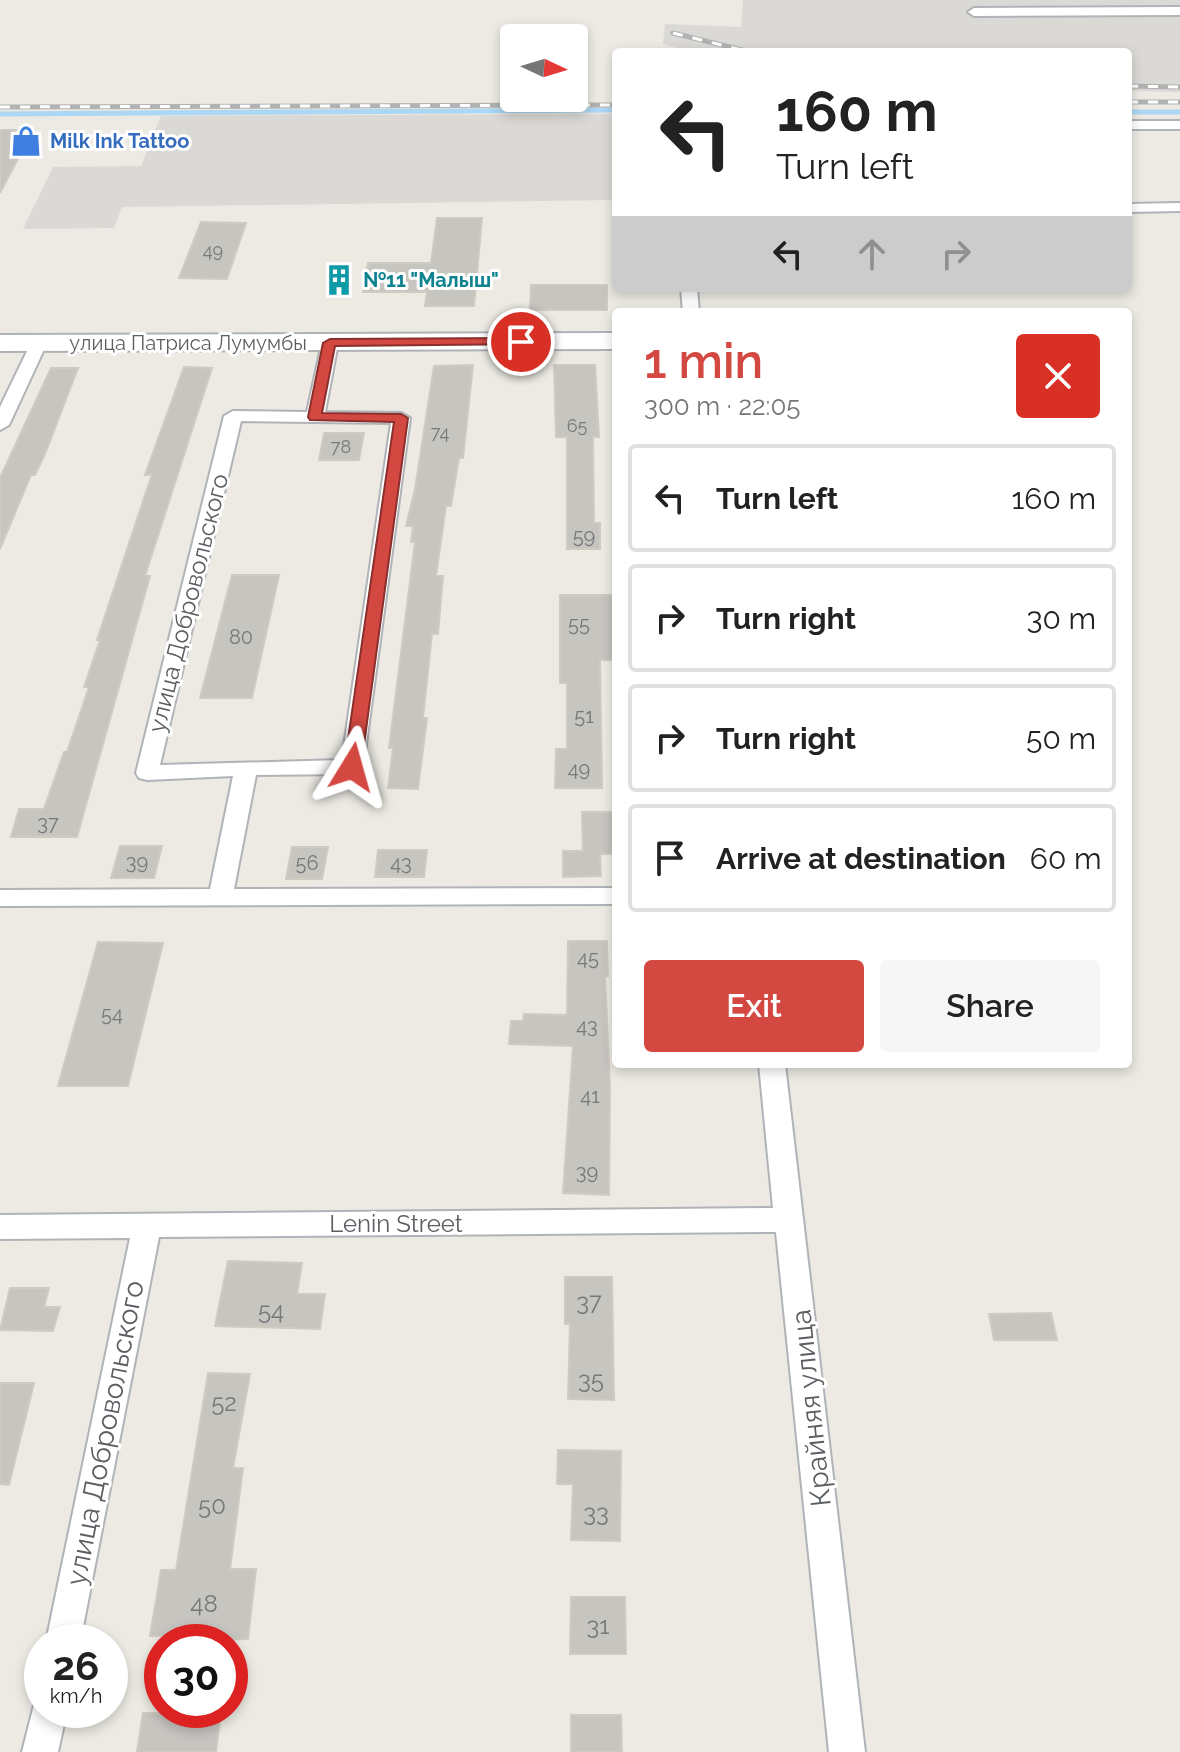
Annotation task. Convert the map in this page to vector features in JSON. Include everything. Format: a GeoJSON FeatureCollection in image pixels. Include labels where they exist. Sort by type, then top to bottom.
{"type":"FeatureCollection","features":[{"type":"Feature","properties":{"kind":"street"},"geometry":{"type":"LineString","coordinates":[[974,12],[1180,11]]}},
{"type":"Feature","properties":{"kind":"street"},"geometry":{"type":"LineString","coordinates":[[1132,125],[1180,125]]}},
{"type":"Feature","properties":{"kind":"street"},"geometry":{"type":"LineString","coordinates":[[1132,208],[1180,207]]}},
{"type":"Feature","properties":{"kind":"street","name":"улица Патриса Лумумбы"},"geometry":{"type":"LineString","coordinates":[[0,343],[612,341]]}},
{"type":"Feature","properties":{"kind":"street"},"geometry":{"type":"LineString","coordinates":[[0,425],[39,343]]}},
{"type":"Feature","properties":{"kind":"street"},"geometry":{"type":"LineString","coordinates":[[315,417],[330,343]]}},
{"type":"Feature","properties":{"kind":"street","name":"улица Добровольского"},"geometry":{"type":"LineString","coordinates":[[233,416],[315,417],[401,418],[352,767],[147,773],[233,416]]}},
{"type":"Feature","properties":{"kind":"street"},"geometry":{"type":"LineString","coordinates":[[220,897],[246,768]]}},
{"type":"Feature","properties":{"kind":"street"},"geometry":{"type":"LineString","coordinates":[[0,898],[612,896]]}},
{"type":"Feature","properties":{"kind":"street","name":"Крайняя улица"},"geometry":{"type":"LineString","coordinates":[[772,1068],[847,1752]]}},
{"type":"Feature","properties":{"kind":"street","name":"Lenin Street"},"geometry":{"type":"LineString","coordinates":[[0,1227],[791,1220]]}},
{"type":"Feature","properties":{"kind":"street","name":"улица Добровольского"},"geometry":{"type":"LineString","coordinates":[[67,1624],[147,1224]]}},
{"type":"Feature","properties":{"kind":"street"},"geometry":{"type":"LineString","coordinates":[[40,1752],[45,1728]]}},
{"type":"Feature","properties":{"kind":"shaded area"},"geometry":{"type":"Polygon","coordinates":[[[743,0],[1180,0],[1180,92],[1132,91],[1132,48],[678,48],[663,44],[665,24],[741,27],[743,0]]]}},
{"type":"Feature","properties":{"kind":"shaded area"},"geometry":{"type":"Polygon","coordinates":[[[612,114],[612,200],[122,207],[114,228],[23,229],[53,167],[141,166],[161,116],[612,114]]]}},
{"type":"Feature","properties":{"kind":"building"},"geometry":{"type":"Polygon","coordinates":[[[0,130],[33,130],[0,193],[0,130]]]}},
{"type":"Feature","properties":{"kind":"building"},"geometry":{"type":"Polygon","coordinates":[[[437,218],[482,218],[474,306],[425,306],[427,292],[363,292],[368,263],[431,263],[437,218]]]}},
{"type":"Feature","properties":{"kind":"building"},"geometry":{"type":"Polygon","coordinates":[[[201,222],[246,223],[227,279],[179,278],[201,222]]]}},
{"type":"Feature","properties":{"kind":"building"},"geometry":{"type":"Polygon","coordinates":[[[531,285],[607,285],[607,310],[530,310],[531,285]]]}},
{"type":"Feature","properties":{"kind":"building"},"geometry":{"type":"Polygon","coordinates":[[[473,365],[463,458],[459,458],[451,506],[446,506],[436,576],[443,576],[438,634],[432,634],[423,718],[427,718],[418,789],[388,788],[393,748],[389,748],[415,542],[411,542],[413,526],[406,526],[415,489],[434,366],[473,365]]]}},
{"type":"Feature","properties":{"kind":"building"},"geometry":{"type":"Polygon","coordinates":[[[554,365],[595,365],[599,437],[593,437],[594,523],[600,523],[600,549],[567,549],[567,437],[556,437],[554,365]]]}},
{"type":"Feature","properties":{"kind":"building"},"geometry":{"type":"Polygon","coordinates":[[[184,367],[212,368],[145,576],[150,576],[77,837],[11,837],[19,809],[44,809],[64,752],[67,752],[89,687],[84,687],[100,640],[97,640],[152,474],[145,475],[184,367]]]}},
{"type":"Feature","properties":{"kind":"building"},"geometry":{"type":"Polygon","coordinates":[[[51,368],[78,368],[45,454],[35,475],[31,475],[0,549],[0,478],[51,368]]]}},
{"type":"Feature","properties":{"kind":"building"},"geometry":{"type":"Polygon","coordinates":[[[324,433],[364,433],[359,460],[319,460],[324,433]]]}},
{"type":"Feature","properties":{"kind":"building"},"geometry":{"type":"Polygon","coordinates":[[[232,575],[279,575],[252,698],[200,698],[232,575]]]}},
{"type":"Feature","properties":{"kind":"building"},"geometry":{"type":"Polygon","coordinates":[[[560,595],[612,595],[612,660],[600,660],[602,788],[555,788],[556,749],[567,749],[567,683],[560,683],[560,595]]]}},
{"type":"Feature","properties":{"kind":"building"},"geometry":{"type":"Polygon","coordinates":[[[582,812],[612,812],[612,854],[600,854],[601,876],[563,877],[563,851],[583,851],[582,812]]]}},
{"type":"Feature","properties":{"kind":"building"},"geometry":{"type":"Polygon","coordinates":[[[120,846],[162,846],[154,878],[111,878],[120,846]]]}},
{"type":"Feature","properties":{"kind":"building"},"geometry":{"type":"Polygon","coordinates":[[[292,847],[328,847],[322,879],[286,879],[292,847]]]}},
{"type":"Feature","properties":{"kind":"building"},"geometry":{"type":"Polygon","coordinates":[[[378,850],[427,850],[424,877],[375,877],[378,850]]]}},
{"type":"Feature","properties":{"kind":"building"},"geometry":{"type":"Polygon","coordinates":[[[568,941],[607,941],[609,1195],[563,1193],[573,1046],[509,1044],[511,1021],[523,1021],[524,1014],[567,1015],[568,941]]]}},
{"type":"Feature","properties":{"kind":"building"},"geometry":{"type":"Polygon","coordinates":[[[98,942],[163,943],[128,1086],[58,1086],[98,942]]]}},
{"type":"Feature","properties":{"kind":"building"},"geometry":{"type":"Polygon","coordinates":[[[228,1261],[302,1263],[297,1294],[325,1294],[320,1329],[215,1326],[228,1261]]]}},
{"type":"Feature","properties":{"kind":"building"},"geometry":{"type":"Polygon","coordinates":[[[565,1277],[612,1277],[614,1400],[568,1399],[570,1324],[565,1324],[565,1277]]]}},
{"type":"Feature","properties":{"kind":"building"},"geometry":{"type":"Polygon","coordinates":[[[10,1288],[49,1288],[44,1307],[60,1307],[53,1331],[0,1330],[10,1288]]]}},
{"type":"Feature","properties":{"kind":"building"},"geometry":{"type":"Polygon","coordinates":[[[1051,1313],[1057,1340],[994,1340],[989,1314],[1051,1313]]]}},
{"type":"Feature","properties":{"kind":"building"},"geometry":{"type":"Polygon","coordinates":[[[208,1373],[250,1374],[233,1468],[243,1468],[230,1569],[256,1569],[248,1639],[248,1624],[152,1624],[161,1570],[176,1570],[208,1373]]]}},
{"type":"Feature","properties":{"kind":"building"},"geometry":{"type":"Polygon","coordinates":[[[0,1383],[34,1383],[9,1485],[0,1484],[0,1383]]]}},
{"type":"Feature","properties":{"kind":"building"},"geometry":{"type":"Polygon","coordinates":[[[558,1450],[621,1451],[620,1541],[571,1540],[573,1484],[557,1484],[558,1450]]]}},
{"type":"Feature","properties":{"kind":"building"},"geometry":{"type":"Polygon","coordinates":[[[571,1597],[625,1597],[626,1654],[570,1654],[571,1597]]]}},
{"type":"Feature","properties":{"kind":"building"},"geometry":{"type":"Polygon","coordinates":[[[143,1713],[144,1728],[219,1728],[216,1752],[137,1752],[143,1713]]]}},
{"type":"Feature","properties":{"kind":"building"},"geometry":{"type":"Polygon","coordinates":[[[571,1715],[621,1715],[622,1752],[571,1752],[571,1715]]]}},
{"type":"Feature","properties":{"kind":"waterway"},"geometry":{"type":"LineString","coordinates":[[0,114],[612,110]]}},
{"type":"Feature","properties":{"kind":"waterway"},"geometry":{"type":"LineString","coordinates":[[1132,112],[1180,112]]}},
{"type":"Feature","properties":{"kind":"railway"},"geometry":{"type":"LineString","coordinates":[[673,33],[734,48]]}},
{"type":"Feature","properties":{"kind":"railway"},"geometry":{"type":"LineString","coordinates":[[1132,86],[1180,87]]}},
{"type":"Feature","properties":{"kind":"railway"},"geometry":{"type":"LineString","coordinates":[[1132,102],[1180,102]]}},
{"type":"Feature","properties":{"kind":"railway"},"geometry":{"type":"LineString","coordinates":[[0,107],[612,105]]}},
{"type":"Feature","properties":{"kind":"place","name":"Milk Ink Tattoo"},"geometry":{"type":"Point","coordinates":[26,141]}},
{"type":"Feature","properties":{"kind":"place","name":"№11 \"Малыш\""},"geometry":{"type":"Point","coordinates":[339,280]}},
{"type":"Feature","properties":{"kind":"route"},"geometry":{"type":"LineString","coordinates":[[352,767],[401,418],[315,417],[330,343],[521,342]]}}]}
